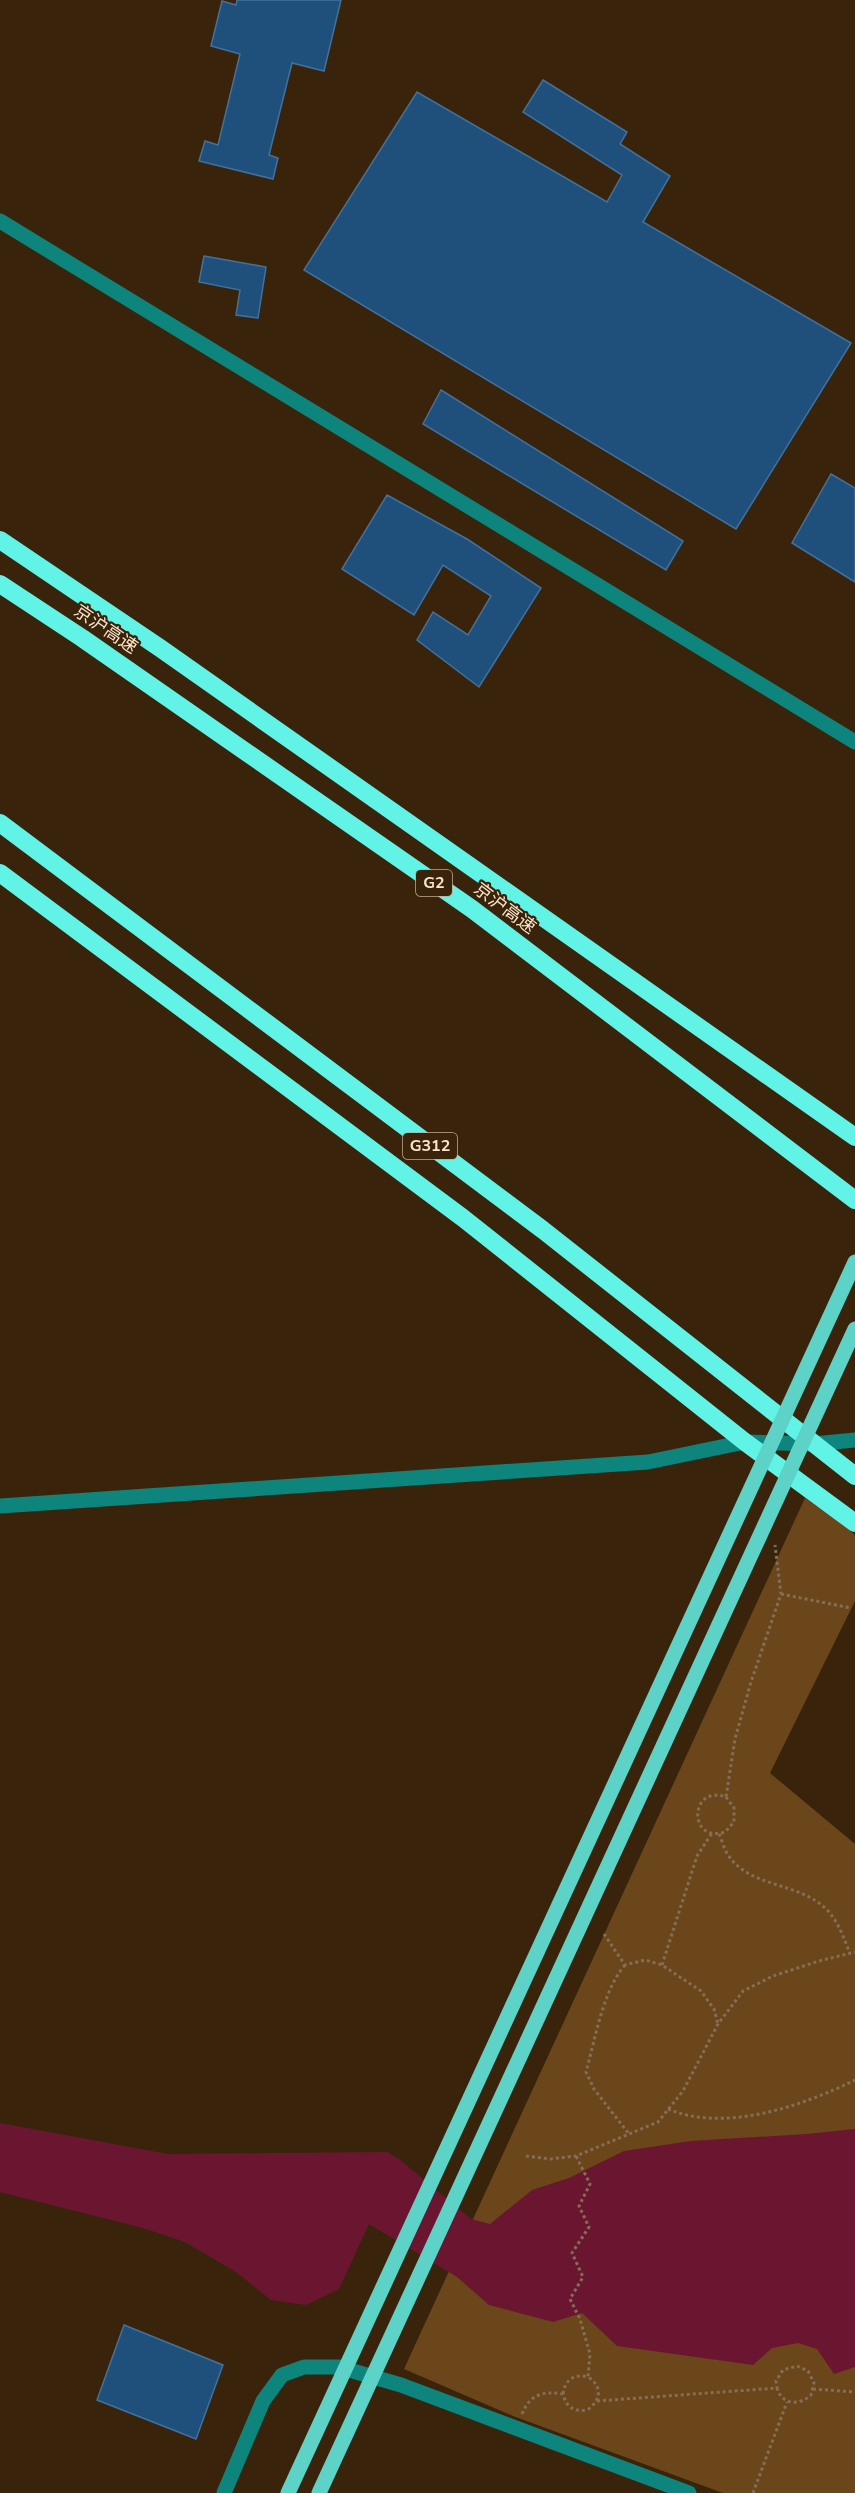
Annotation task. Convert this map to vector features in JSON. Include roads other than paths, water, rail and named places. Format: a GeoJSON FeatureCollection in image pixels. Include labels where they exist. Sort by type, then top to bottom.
{"type":"FeatureCollection","features":[{"type":"Feature","properties":{"kind":"highway","name":"京沪高速"},"geometry":{"type":"LineString","coordinates":[[0,540],[170,655],[855,1137]]}},
{"type":"Feature","properties":{"kind":"highway","name":"京沪高速"},"geometry":{"type":"LineString","coordinates":[[0,584],[82,638],[472,909],[855,1200]]}},
{"type":"Feature","properties":{"kind":"highway","name":"G312"},"geometry":{"type":"LineString","coordinates":[[0,824],[543,1230],[855,1476]]}},
{"type":"Feature","properties":{"kind":"highway","name":"G312"},"geometry":{"type":"LineString","coordinates":[[0,873],[463,1218],[745,1442],[855,1523]]}},
{"type":"Feature","properties":{"kind":"highway"},"geometry":{"type":"LineString","coordinates":[[0,879],[23,890]]}},
{"type":"Feature","properties":{"kind":"main road"},"geometry":{"type":"LineString","coordinates":[[288,2493],[855,1262]]}},
{"type":"Feature","properties":{"kind":"main road"},"geometry":{"type":"LineString","coordinates":[[319,2493],[855,1329]]}},
{"type":"Feature","properties":{"kind":"street"},"geometry":{"type":"LineString","coordinates":[[0,221],[855,742]]}},
{"type":"Feature","properties":{"kind":"street"},"geometry":{"type":"LineString","coordinates":[[0,1506],[648,1462],[745,1442],[814,1444],[855,1440]]}},
{"type":"Feature","properties":{"kind":"street"},"geometry":{"type":"LineString","coordinates":[[224,2493],[262,2401],[282,2375],[304,2367],[339,2367],[401,2385],[689,2493]]}}]}
